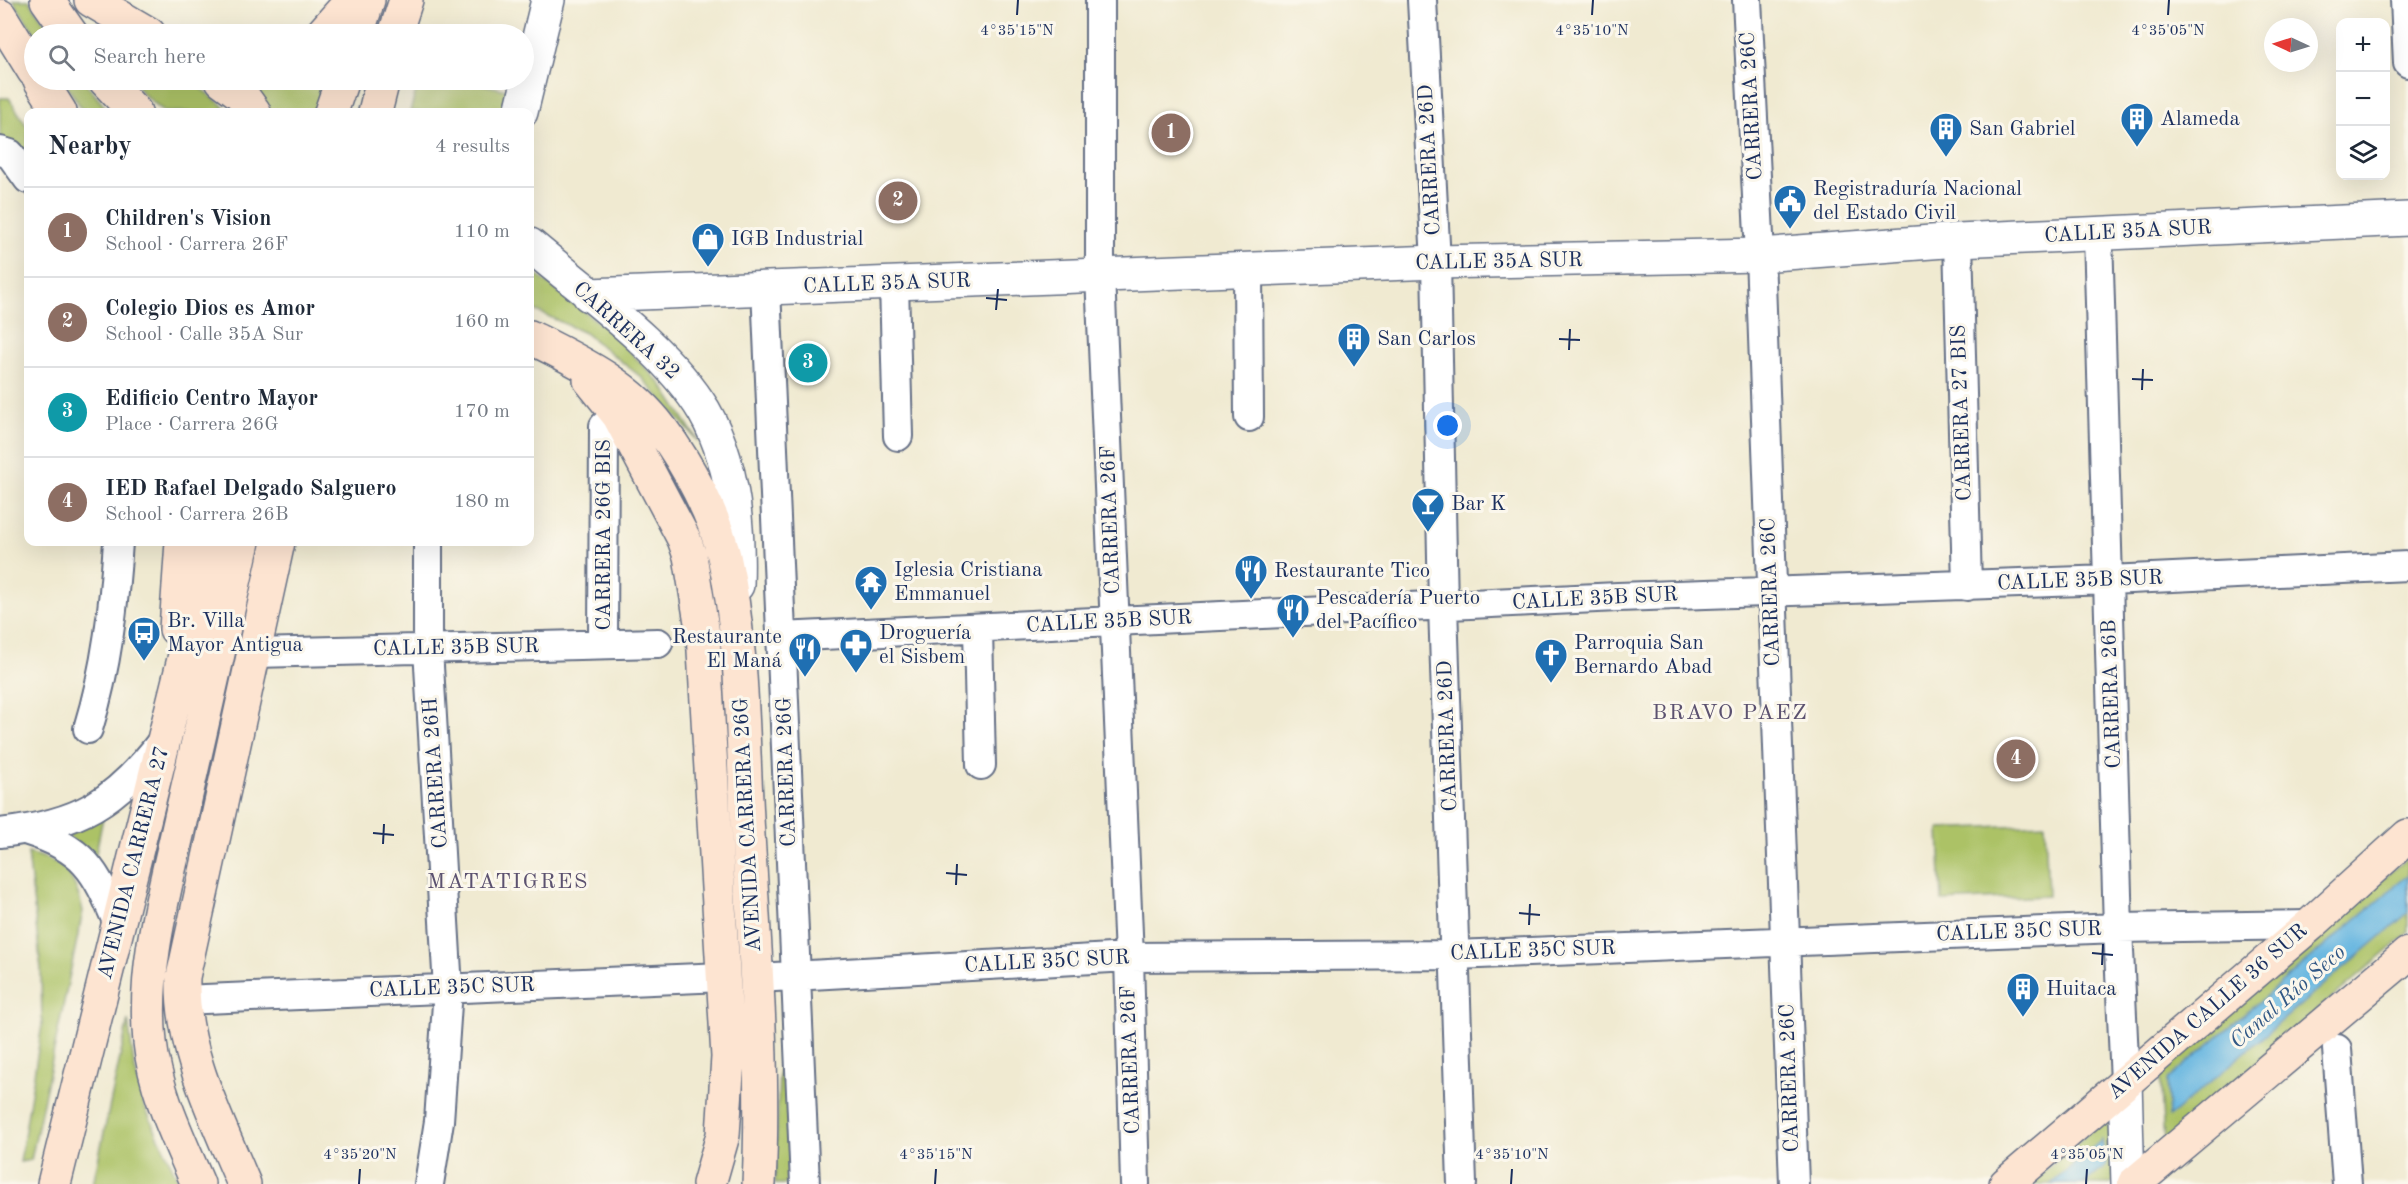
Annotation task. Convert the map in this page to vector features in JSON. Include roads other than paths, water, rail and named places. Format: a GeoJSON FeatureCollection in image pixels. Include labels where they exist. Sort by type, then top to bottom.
{"type":"FeatureCollection","features":[{"type":"Feature","properties":{"kind":"main road"},"geometry":{"type":"LineString","coordinates":[[47,0],[64,24]]}},
{"type":"Feature","properties":{"kind":"main road"},"geometry":{"type":"LineString","coordinates":[[91,0],[132,24]]}},
{"type":"Feature","properties":{"kind":"main road"},"geometry":{"type":"LineString","coordinates":[[331,24],[352,0]]}},
{"type":"Feature","properties":{"kind":"main road"},"geometry":{"type":"LineString","coordinates":[[360,24],[368,0]]}},
{"type":"Feature","properties":{"kind":"main road"},"geometry":{"type":"LineString","coordinates":[[398,24],[406,0]]}},
{"type":"Feature","properties":{"kind":"main road"},"geometry":{"type":"LineString","coordinates":[[0,16],[24,55]]}},
{"type":"Feature","properties":{"kind":"main road"},"geometry":{"type":"LineString","coordinates":[[46,90],[58,108]]}},
{"type":"Feature","properties":{"kind":"main road"},"geometry":{"type":"LineString","coordinates":[[114,90],[131,108]]}},
{"type":"Feature","properties":{"kind":"main road"},"geometry":{"type":"LineString","coordinates":[[236,90],[251,108]]}},
{"type":"Feature","properties":{"kind":"main road"},"geometry":{"type":"LineString","coordinates":[[376,108],[380,90]]}},
{"type":"Feature","properties":{"kind":"main road","name":"AVENIDA CARRERA 26G"},"geometry":{"type":"LineString","coordinates":[[534,339],[621,387],[663,431],[686,468],[712,522],[724,554],[736,639],[757,978],[761,1116],[759,1184]]}},
{"type":"Feature","properties":{"kind":"main road","name":"AVENIDA CARRERA 26G"},"geometry":{"type":"LineString","coordinates":[[562,353],[599,389],[619,417],[671,512],[690,556],[703,634],[728,1057],[721,1181]]}},
{"type":"Feature","properties":{"kind":"main road"},"geometry":{"type":"LineString","coordinates":[[167,735],[182,546]]}},
{"type":"Feature","properties":{"kind":"main road","name":"AVENIDA CARRERA 27"},"geometry":{"type":"LineString","coordinates":[[54,1184],[212,546]]}},
{"type":"Feature","properties":{"kind":"main road","name":"AVENIDA CARRERA 27"},"geometry":{"type":"LineString","coordinates":[[198,1184],[155,1071],[150,1044],[149,983],[164,892],[242,546]]}},
{"type":"Feature","properties":{"kind":"main road"},"geometry":{"type":"LineString","coordinates":[[244,1184],[196,1069],[187,1038],[182,1000],[188,948],[277,546]]}},
{"type":"Feature","properties":{"kind":"main road","name":"AVENIDA CALLE 36 SUR"},"geometry":{"type":"LineString","coordinates":[[2006,1184],[2125,1095],[2408,836]]}},
{"type":"Feature","properties":{"kind":"main road"},"geometry":{"type":"LineString","coordinates":[[2130,1177],[2408,954]]}},
{"type":"Feature","properties":{"kind":"main road"},"geometry":{"type":"LineString","coordinates":[[66,1184],[78,1086]]}},
{"type":"Feature","properties":{"kind":"main road"},"geometry":{"type":"LineString","coordinates":[[721,1181],[761,1116]]}},
{"type":"Feature","properties":{"kind":"street"},"geometry":{"type":"LineString","coordinates":[[534,60],[548,0]]}},
{"type":"Feature","properties":{"kind":"street","name":"CARRERA 26F"},"geometry":{"type":"LineString","coordinates":[[1100,0],[1100,275],[1129,957],[1135,1184]]}},
{"type":"Feature","properties":{"kind":"street","name":"CARRERA 26D"},"geometry":{"type":"LineString","coordinates":[[1422,0],[1436,262],[1443,606],[1462,1184]]}},
{"type":"Feature","properties":{"kind":"street","name":"CARRERA 26C"},"geometry":{"type":"LineString","coordinates":[[1747,0],[1760,255],[1770,591],[1794,1184]]}},
{"type":"Feature","properties":{"kind":"street"},"geometry":{"type":"LineString","coordinates":[[2404,0],[2408,63]]}},
{"type":"Feature","properties":{"kind":"street"},"geometry":{"type":"LineString","coordinates":[[523,108],[527,90]]}},
{"type":"Feature","properties":{"kind":"street"},"geometry":{"type":"LineString","coordinates":[[5,153],[24,174]]}},
{"type":"Feature","properties":{"kind":"street","name":"CALLE 35A SUR"},"geometry":{"type":"LineString","coordinates":[[589,296],[1436,262],[1760,255],[1958,240],[2408,219]]}},
{"type":"Feature","properties":{"kind":"street","name":"CARRERA 26B"},"geometry":{"type":"LineString","coordinates":[[2098,234],[2125,1095]]}},
{"type":"Feature","properties":{"kind":"street","name":"CARRERA 27 BIS"},"geometry":{"type":"LineString","coordinates":[[1958,240],[1967,586]]}},
{"type":"Feature","properties":{"kind":"street","name":"CARRERA 32"},"geometry":{"type":"LineString","coordinates":[[534,248],[653,350],[688,388],[705,412],[720,447],[730,486],[738,553],[736,639]]}},
{"type":"Feature","properties":{"kind":"street"},"geometry":{"type":"LineString","coordinates":[[1248,270],[1249,417]]}},
{"type":"Feature","properties":{"kind":"street"},"geometry":{"type":"LineString","coordinates":[[894,284],[898,436]]}},
{"type":"Feature","properties":{"kind":"street","name":"CARRERA 26G"},"geometry":{"type":"LineString","coordinates":[[766,288],[805,1184]]}},
{"type":"Feature","properties":{"kind":"street","name":"CARRERA 26G BIS"},"geometry":{"type":"LineString","coordinates":[[603,644],[604,426]]}},
{"type":"Feature","properties":{"kind":"street"},"geometry":{"type":"LineString","coordinates":[[88,729],[97,698],[114,613],[118,546]]}},
{"type":"Feature","properties":{"kind":"street","name":"CARRERA 26H"},"geometry":{"type":"LineString","coordinates":[[428,546],[428,649],[448,988],[440,1109],[429,1184]]}},
{"type":"Feature","properties":{"kind":"street","name":"CALLE 35B SUR"},"geometry":{"type":"LineString","coordinates":[[781,637],[1770,591],[1967,586],[2408,566]]}},
{"type":"Feature","properties":{"kind":"street"},"geometry":{"type":"LineString","coordinates":[[978,627],[981,765]]}},
{"type":"Feature","properties":{"kind":"street","name":"CALLE 35B SUR"},"geometry":{"type":"LineString","coordinates":[[255,653],[658,643]]}},
{"type":"Feature","properties":{"kind":"street"},"geometry":{"type":"LineString","coordinates":[[13,832],[85,813],[109,800],[137,775],[167,735]]}},
{"type":"Feature","properties":{"kind":"street"},"geometry":{"type":"LineString","coordinates":[[13,832],[66,846],[87,863],[101,883],[118,924]]}},
{"type":"Feature","properties":{"kind":"street","name":"CALLE 35C SUR"},"geometry":{"type":"LineString","coordinates":[[757,978],[1129,957],[1456,955],[2118,928],[2310,925]]}},
{"type":"Feature","properties":{"kind":"street","name":"CALLE 35C SUR"},"geometry":{"type":"LineString","coordinates":[[182,1000],[723,977]]}},
{"type":"Feature","properties":{"kind":"street"},"geometry":{"type":"LineString","coordinates":[[2337,1049],[2347,1184]]}},
{"type":"Feature","properties":{"kind":"street"},"geometry":{"type":"LineString","coordinates":[[2125,1095],[2130,1177]]}},
{"type":"Feature","properties":{"kind":"water","name":"Canal Río Seco"},"geometry":{"type":"Polygon","coordinates":[[[2408,875],[2408,913],[2169,1117],[2167,1080],[2408,875]]]}},
{"type":"Feature","properties":{"kind":"water"},"geometry":{"type":"Polygon","coordinates":[[[2102,1140],[2106,1166],[2084,1184],[2051,1184],[2102,1140]]]}},
{"type":"Feature","properties":{"kind":"place","name":"Children's Vision"},"geometry":{"type":"Point","coordinates":[1171,133]}},
{"type":"Feature","properties":{"kind":"place","name":"Alameda"},"geometry":{"type":"Point","coordinates":[2137,148]}},
{"type":"Feature","properties":{"kind":"place","name":"San Gabriel"},"geometry":{"type":"Point","coordinates":[1946,158]}},
{"type":"Feature","properties":{"kind":"place","name":"Colegio Dios es Amor"},"geometry":{"type":"Point","coordinates":[898,201]}},
{"type":"Feature","properties":{"kind":"place","name":"Registraduría Nacional del Estado Civil"},"geometry":{"type":"Point","coordinates":[1790,230]}},
{"type":"Feature","properties":{"kind":"place","name":"IGB Industrial"},"geometry":{"type":"Point","coordinates":[708,268]}},
{"type":"Feature","properties":{"kind":"place","name":"Edificio Centro Mayor"},"geometry":{"type":"Point","coordinates":[808,363]}},
{"type":"Feature","properties":{"kind":"place","name":"San Carlos"},"geometry":{"type":"Point","coordinates":[1354,368]}},
{"type":"Feature","properties":{"kind":"place","name":"Bar K"},"geometry":{"type":"Point","coordinates":[1428,533]}},
{"type":"Feature","properties":{"kind":"place","name":"Restaurante Tico"},"geometry":{"type":"Point","coordinates":[1251,600]}},
{"type":"Feature","properties":{"kind":"place","name":"Iglesia Cristiana Emmanuel"},"geometry":{"type":"Point","coordinates":[871,611]}},
{"type":"Feature","properties":{"kind":"place","name":"Pescadería Puerto del Pacífico"},"geometry":{"type":"Point","coordinates":[1293,639]}},
{"type":"Feature","properties":{"kind":"place","name":"Br. Villa Mayor Antigua"},"geometry":{"type":"Point","coordinates":[144,662]}},
{"type":"Feature","properties":{"kind":"place","name":"Droguería el Sisbem"},"geometry":{"type":"Point","coordinates":[856,674]}},
{"type":"Feature","properties":{"kind":"place","name":"Restaurante El Maná"},"geometry":{"type":"Point","coordinates":[805,678]}},
{"type":"Feature","properties":{"kind":"place","name":"Parroquia San Bernardo Abad"},"geometry":{"type":"Point","coordinates":[1551,684]}},
{"type":"Feature","properties":{"kind":"place","name":"IED Rafael Delgado Salguero"},"geometry":{"type":"Point","coordinates":[2016,759]}},
{"type":"Feature","properties":{"kind":"place","name":"Huitaca"},"geometry":{"type":"Point","coordinates":[2023,1018]}},
{"type":"Feature","properties":{"kind":"district","name":"BRAVO PAEZ"},"geometry":{"type":"Point","coordinates":[1730,713]}},
{"type":"Feature","properties":{"kind":"district","name":"MATATIGRES"},"geometry":{"type":"Point","coordinates":[508,882]}}]}
